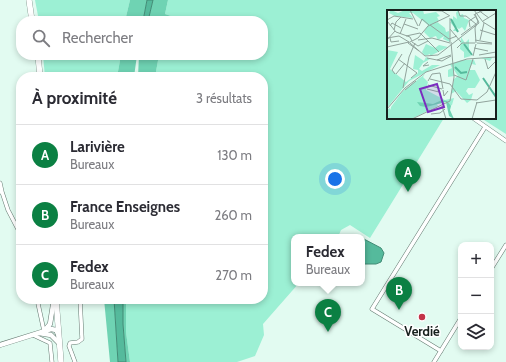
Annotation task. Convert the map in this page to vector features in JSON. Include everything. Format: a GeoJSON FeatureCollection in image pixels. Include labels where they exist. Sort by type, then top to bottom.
{"type":"FeatureCollection","features":[{"type":"Feature","properties":{"kind":"main road"},"geometry":{"type":"LineString","coordinates":[[29,0],[31,16]]}},
{"type":"Feature","properties":{"kind":"main road"},"geometry":{"type":"LineString","coordinates":[[38,60],[40,72]]}},
{"type":"Feature","properties":{"kind":"main road"},"geometry":{"type":"LineString","coordinates":[[55,304],[61,362]]}},
{"type":"Feature","properties":{"kind":"street"},"geometry":{"type":"LineString","coordinates":[[474,119],[506,141]]}},
{"type":"Feature","properties":{"kind":"street"},"geometry":{"type":"LineString","coordinates":[[440,351],[372,309],[485,127]]}},
{"type":"Feature","properties":{"kind":"street"},"geometry":{"type":"LineString","coordinates":[[0,183],[1,192],[16,225]]}},
{"type":"Feature","properties":{"kind":"street"},"geometry":{"type":"LineString","coordinates":[[494,264],[506,245]]}},
{"type":"Feature","properties":{"kind":"street"},"geometry":{"type":"LineString","coordinates":[[38,304],[44,331]]}},
{"type":"Feature","properties":{"kind":"street"},"geometry":{"type":"LineString","coordinates":[[44,331],[50,324],[54,304]]}},
{"type":"Feature","properties":{"kind":"street"},"geometry":{"type":"LineString","coordinates":[[75,362],[69,346],[70,343],[78,342],[82,339],[80,304]]}},
{"type":"Feature","properties":{"kind":"street"},"geometry":{"type":"LineString","coordinates":[[434,362],[458,323]]}},
{"type":"Feature","properties":{"kind":"street"},"geometry":{"type":"LineString","coordinates":[[0,345],[44,331],[56,330],[59,343]]}},
{"type":"Feature","properties":{"kind":"street"},"geometry":{"type":"LineString","coordinates":[[35,334],[51,334],[59,343]]}},
{"type":"Feature","properties":{"kind":"street"},"geometry":{"type":"LineString","coordinates":[[35,334],[50,343],[52,362]]}},
{"type":"Feature","properties":{"kind":"shaded area"},"geometry":{"type":"Polygon","coordinates":[[[35,0],[130,0],[126,16],[38,16],[35,0]]]}},
{"type":"Feature","properties":{"kind":"shaded area"},"geometry":{"type":"Polygon","coordinates":[[[130,0],[147,0],[144,16],[126,16],[130,0]]]}},
{"type":"Feature","properties":{"kind":"shaded area"},"geometry":{"type":"Polygon","coordinates":[[[147,0],[153,0],[149,16],[144,16],[147,0]]]}},
{"type":"Feature","properties":{"kind":"shaded area"},"geometry":{"type":"Polygon","coordinates":[[[153,0],[168,0],[165,14],[171,16],[149,16],[153,0]]]}},
{"type":"Feature","properties":{"kind":"shaded area"},"geometry":{"type":"Polygon","coordinates":[[[168,0],[506,0],[506,134],[483,119],[496,119],[496,10],[387,10],[387,119],[443,119],[370,238],[350,225],[341,230],[339,234],[291,234],[291,286],[296,286],[263,324],[264,335],[255,356],[237,362],[130,362],[126,332],[126,304],[268,304],[268,72],[156,72],[158,60],[268,60],[268,16],[171,16],[165,14],[168,0]]]}},
{"type":"Feature","properties":{"kind":"shaded area"},"geometry":{"type":"Polygon","coordinates":[[[43,60],[120,60],[118,72],[45,72],[43,60]]]}},
{"type":"Feature","properties":{"kind":"shaded area"},"geometry":{"type":"Polygon","coordinates":[[[120,60],[136,60],[135,72],[118,72],[120,60]]]}},
{"type":"Feature","properties":{"kind":"shaded area"},"geometry":{"type":"Polygon","coordinates":[[[139,60],[158,60],[156,72],[138,72],[139,60]]]}},
{"type":"Feature","properties":{"kind":"shaded area"},"geometry":{"type":"Polygon","coordinates":[[[365,240],[381,248],[384,253],[381,262],[376,264],[365,264],[365,240]]]}},
{"type":"Feature","properties":{"kind":"shaded area"},"geometry":{"type":"Polygon","coordinates":[[[104,304],[114,304],[118,362],[110,362],[104,304]]]}},
{"type":"Feature","properties":{"kind":"shaded area"},"geometry":{"type":"Polygon","coordinates":[[[114,304],[123,304],[126,362],[118,362],[114,304]]]}},
{"type":"Feature","properties":{"kind":"shaded area"},"geometry":{"type":"Polygon","coordinates":[[[123,304],[126,304],[126,332],[130,362],[126,362],[123,304]]]}},
{"type":"Feature","properties":{"kind":"place","name":"Larivière"},"geometry":{"type":"Point","coordinates":[408,192]}},
{"type":"Feature","properties":{"kind":"place","name":"France Enseignes"},"geometry":{"type":"Point","coordinates":[399,310]}},
{"type":"Feature","properties":{"kind":"place","name":"Verdié"},"geometry":{"type":"Point","coordinates":[422,317]}},
{"type":"Feature","properties":{"kind":"place","name":"Fedex"},"geometry":{"type":"Point","coordinates":[328,332]}}]}
